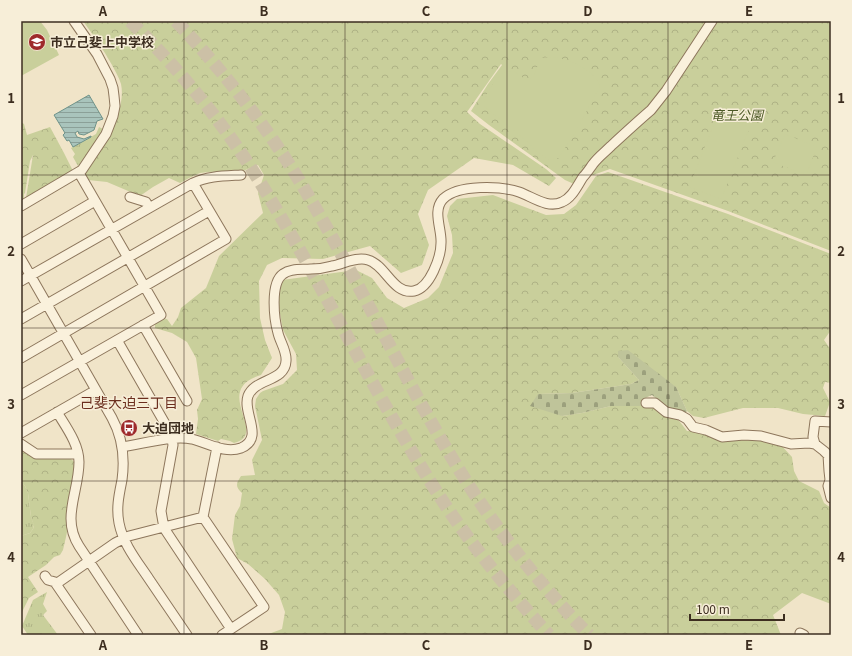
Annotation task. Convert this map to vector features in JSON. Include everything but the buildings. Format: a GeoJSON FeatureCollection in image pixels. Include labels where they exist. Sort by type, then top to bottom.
{"type":"FeatureCollection","features":[{"type":"Feature","properties":{"kind":"street"},"geometry":{"type":"LineString","coordinates":[[21,206],[79,173],[108,130],[113,116],[115,101],[112,83],[93,49],[74,21]]}},
{"type":"Feature","properties":{"kind":"street"},"geometry":{"type":"LineString","coordinates":[[122,447],[172,439],[189,439],[227,450],[234,450],[247,444],[252,438],[252,428],[247,405],[248,396],[255,386],[280,374],[284,369],[286,361],[276,324],[276,286],[282,275],[290,270],[331,267],[359,259],[366,259],[374,262],[402,290],[411,292],[418,290],[425,285],[441,251],[440,227],[437,216],[438,208],[443,199],[452,193],[459,191],[475,188],[498,188],[519,192],[543,203],[562,203],[569,198],[594,162],[651,110],[666,91],[712,21]]}},
{"type":"Feature","properties":{"kind":"street"},"geometry":{"type":"LineString","coordinates":[[21,395],[161,315],[79,173]]}},
{"type":"Feature","properties":{"kind":"street"},"geometry":{"type":"LineString","coordinates":[[21,281],[191,184],[209,178],[241,175]]}},
{"type":"Feature","properties":{"kind":"street"},"geometry":{"type":"LineString","coordinates":[[21,358],[226,239],[191,184]]}},
{"type":"Feature","properties":{"kind":"street"},"geometry":{"type":"LineString","coordinates":[[130,197],[146,202],[149,208]]}},
{"type":"Feature","properties":{"kind":"street"},"geometry":{"type":"LineString","coordinates":[[21,244],[95,201]]}},
{"type":"Feature","properties":{"kind":"street"},"geometry":{"type":"LineString","coordinates":[[21,319],[209,211]]}},
{"type":"Feature","properties":{"kind":"street"},"geometry":{"type":"LineString","coordinates":[[21,259],[80,361],[120,435],[123,468],[118,507],[119,522],[124,539],[187,635]]}},
{"type":"Feature","properties":{"kind":"street"},"geometry":{"type":"LineString","coordinates":[[143,325],[187,401]]}},
{"type":"Feature","properties":{"kind":"street"},"geometry":{"type":"LineString","coordinates":[[118,340],[171,434],[173,445],[161,511],[164,528],[231,629]]}},
{"type":"Feature","properties":{"kind":"street"},"geometry":{"type":"LineString","coordinates":[[21,433],[96,390]]}},
{"type":"Feature","properties":{"kind":"street"},"geometry":{"type":"LineString","coordinates":[[646,403],[654,403],[666,412],[680,415],[687,419],[693,427],[706,430],[722,437],[744,435],[761,436],[791,444],[815,444],[828,455],[830,480],[828,486],[831,498]]}},
{"type":"Feature","properties":{"kind":"street"},"geometry":{"type":"LineString","coordinates":[[57,412],[76,445],[78,454],[79,462],[71,509],[71,527],[76,542],[138,635]]}},
{"type":"Feature","properties":{"kind":"street"},"geometry":{"type":"LineString","coordinates":[[815,444],[813,437],[816,421],[831,422]]}},
{"type":"Feature","properties":{"kind":"street"},"geometry":{"type":"LineString","coordinates":[[21,444],[36,454],[78,454]]}},
{"type":"Feature","properties":{"kind":"street"},"geometry":{"type":"LineString","coordinates":[[217,447],[203,517],[264,606],[222,635]]}},
{"type":"Feature","properties":{"kind":"street"},"geometry":{"type":"LineString","coordinates":[[56,584],[129,536],[203,517]]}},
{"type":"Feature","properties":{"kind":"street"},"geometry":{"type":"LineString","coordinates":[[45,576],[48,580],[55,582],[91,635]]}},
{"type":"Feature","properties":{"kind":"green space","name":"市立己斐上中学校"},"geometry":{"type":"Polygon","coordinates":[[[21,21],[40,21],[47,30],[59,55],[21,76],[21,21]]]}},
{"type":"Feature","properties":{"kind":"green space","name":"竜王公園"},"geometry":{"type":"Polygon","coordinates":[[[83,21],[831,21],[831,251],[728,211],[610,169],[593,175],[579,173],[574,184],[565,180],[471,111],[502,65],[501,64],[467,112],[480,124],[546,169],[556,178],[549,186],[513,165],[474,158],[428,190],[418,214],[429,245],[422,265],[401,273],[370,246],[323,259],[282,258],[267,265],[259,281],[260,318],[265,340],[272,358],[261,375],[247,382],[240,391],[240,401],[246,431],[243,438],[234,443],[221,439],[218,441],[196,434],[198,419],[197,410],[202,399],[196,358],[187,342],[172,333],[155,328],[155,324],[156,320],[167,319],[172,326],[178,317],[181,308],[206,288],[219,256],[263,213],[258,193],[264,175],[258,165],[243,171],[200,173],[180,183],[169,178],[140,196],[107,182],[88,180],[84,174],[98,155],[111,131],[120,106],[122,95],[121,84],[117,74],[102,48],[83,21]]]}},
{"type":"Feature","properties":{"kind":"green space"},"geometry":{"type":"Polygon","coordinates":[[[553,57],[567,60],[587,70],[597,80],[600,86],[575,133],[558,158],[549,160],[534,150],[530,144],[484,106],[484,102],[488,92],[501,75],[509,71],[514,71],[528,79],[533,77],[540,58],[553,57]]]}},
{"type":"Feature","properties":{"kind":"green space"},"geometry":{"type":"Polygon","coordinates":[[[718,114],[750,127],[721,199],[689,187],[718,114]]]}},
{"type":"Feature","properties":{"kind":"green space"},"geometry":{"type":"Polygon","coordinates":[[[21,122],[24,124],[27,135],[50,127],[72,169],[72,172],[26,198],[33,155],[30,161],[24,198],[21,200],[21,122]]]}},
{"type":"Feature","properties":{"kind":"green space"},"geometry":{"type":"Polygon","coordinates":[[[99,127],[103,129],[100,136],[81,164],[78,166],[73,157],[75,154],[71,148],[96,134],[99,127]]]}},
{"type":"Feature","properties":{"kind":"green space"},"geometry":{"type":"Polygon","coordinates":[[[785,134],[817,147],[806,175],[773,162],[785,134]]]}},
{"type":"Feature","properties":{"kind":"green space"},"geometry":{"type":"Polygon","coordinates":[[[608,172],[728,214],[831,254],[831,330],[824,340],[831,350],[831,383],[825,382],[823,388],[830,402],[825,416],[803,414],[778,408],[743,408],[704,418],[693,416],[687,411],[676,387],[618,357],[639,380],[631,384],[572,393],[538,394],[562,416],[611,406],[649,405],[661,414],[676,417],[687,431],[702,431],[761,438],[780,444],[792,457],[794,471],[799,481],[819,491],[824,503],[831,508],[831,604],[802,593],[773,615],[781,635],[266,635],[282,629],[285,612],[279,595],[265,579],[248,564],[237,558],[232,539],[235,515],[240,506],[242,493],[237,487],[237,483],[241,476],[255,475],[252,460],[262,440],[255,406],[256,399],[263,391],[283,384],[297,370],[296,354],[283,330],[277,297],[282,280],[356,270],[372,278],[387,298],[404,308],[428,298],[439,287],[453,253],[452,235],[447,216],[450,206],[457,199],[493,195],[546,215],[564,214],[576,205],[596,176],[608,172]]]}},
{"type":"Feature","properties":{"kind":"green space"},"geometry":{"type":"Polygon","coordinates":[[[628,350],[676,387],[687,411],[685,414],[681,411],[665,407],[652,395],[645,398],[645,406],[611,406],[562,416],[530,406],[538,394],[572,393],[631,384],[639,380],[618,357],[618,351],[628,350]]]}},
{"type":"Feature","properties":{"kind":"green space"},"geometry":{"type":"Polygon","coordinates":[[[21,448],[69,458],[75,462],[67,510],[68,527],[63,550],[60,555],[54,557],[46,565],[28,577],[38,592],[29,598],[21,614],[21,536],[30,533],[34,526],[31,517],[28,493],[21,481],[21,448]]]}},
{"type":"Feature","properties":{"kind":"green space"},"geometry":{"type":"Polygon","coordinates":[[[21,481],[28,493],[31,517],[34,525],[30,533],[21,536],[21,481]]]}},
{"type":"Feature","properties":{"kind":"green space"},"geometry":{"type":"Polygon","coordinates":[[[47,592],[43,604],[47,611],[43,615],[58,635],[28,635],[22,626],[33,600],[47,592]]]}},
{"type":"Feature","properties":{"kind":"water"},"geometry":{"type":"Polygon","coordinates":[[[89,95],[103,119],[97,121],[94,130],[84,135],[79,134],[78,131],[75,133],[77,137],[84,139],[91,137],[73,147],[69,140],[67,141],[63,135],[65,133],[54,115],[89,95]]]}},
{"type":"Feature","properties":{"kind":"tunnel"},"geometry":{"type":"LineString","coordinates":[[130,21],[196,92],[240,151],[302,253],[394,421],[444,503],[468,538],[494,571],[549,635]]}},
{"type":"Feature","properties":{"kind":"tunnel"},"geometry":{"type":"LineString","coordinates":[[176,21],[194,40],[245,102],[291,167],[326,226],[425,411],[481,504],[495,524],[556,600],[589,635]]}},
{"type":"Feature","properties":{"kind":"place","name":"市立己斐上中学校"},"geometry":{"type":"Point","coordinates":[37,42]}},
{"type":"Feature","properties":{"kind":"place","name":"大迫団地"},"geometry":{"type":"Point","coordinates":[129,428]}},
{"type":"Feature","properties":{"kind":"district","name":"己斐大迫三丁目"},"geometry":{"type":"Point","coordinates":[129,403]}}]}
